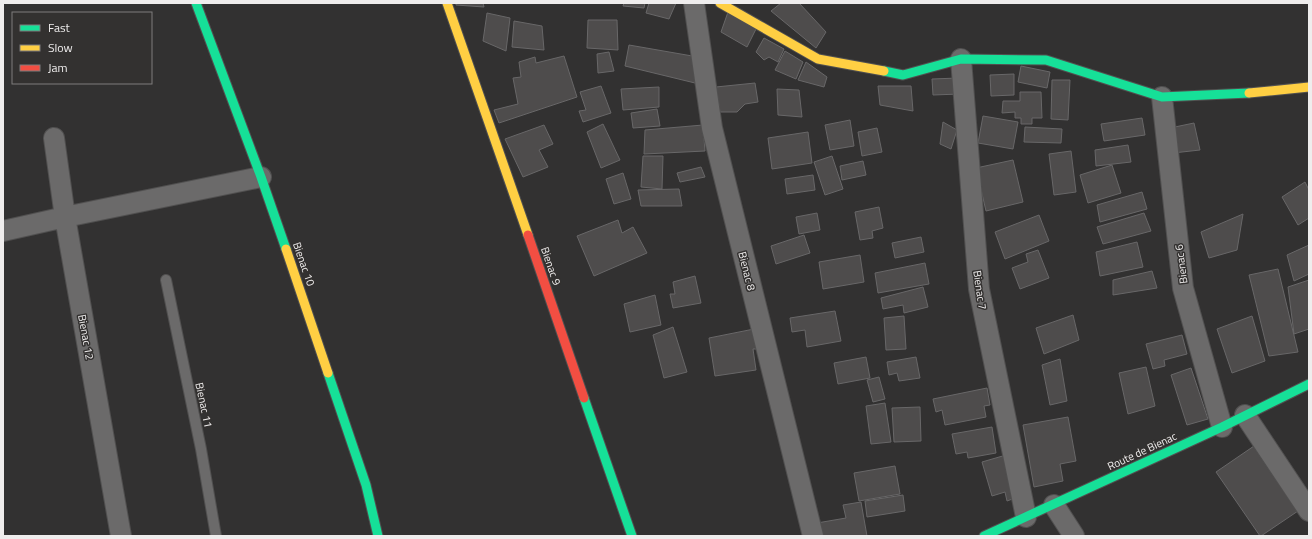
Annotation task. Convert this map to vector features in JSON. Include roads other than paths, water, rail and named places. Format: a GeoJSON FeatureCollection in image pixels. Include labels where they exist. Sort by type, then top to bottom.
{"type":"FeatureCollection","features":[{"type":"Feature","properties":{"kind":"street","name":"Bienac 10"},"geometry":{"type":"LineString","coordinates":[[196,3],[261,177],[366,485],[378,536]]}},
{"type":"Feature","properties":{"kind":"street","name":"Bienac 9"},"geometry":{"type":"LineString","coordinates":[[447,3],[632,536]]}},
{"type":"Feature","properties":{"kind":"street","name":"Bienac 8"},"geometry":{"type":"LineString","coordinates":[[694,3],[712,128],[813,536]]}},
{"type":"Feature","properties":{"kind":"street"},"geometry":{"type":"LineString","coordinates":[[720,3],[818,59],[903,75],[961,59],[1046,60],[1162,97],[1261,93],[1309,87]]}},
{"type":"Feature","properties":{"kind":"street","name":"Bienac 7"},"geometry":{"type":"LineString","coordinates":[[961,59],[978,289],[1026,517]]}},
{"type":"Feature","properties":{"kind":"street","name":"Bienac 6"},"geometry":{"type":"LineString","coordinates":[[1162,97],[1183,288],[1222,427]]}},
{"type":"Feature","properties":{"kind":"street","name":"Bienac 12"},"geometry":{"type":"LineString","coordinates":[[54,138],[65,217],[121,536]]}},
{"type":"Feature","properties":{"kind":"street"},"geometry":{"type":"LineString","coordinates":[[3,231],[261,177]]}},
{"type":"Feature","properties":{"kind":"street","name":"Route de Bienac"},"geometry":{"type":"LineString","coordinates":[[984,536],[1222,427],[1309,384]]}},
{"type":"Feature","properties":{"kind":"street"},"geometry":{"type":"LineString","coordinates":[[1245,415],[1309,511]]}},
{"type":"Feature","properties":{"kind":"street"},"geometry":{"type":"LineString","coordinates":[[1054,505],[1074,536]]}},
{"type":"Feature","properties":{"kind":"lane","name":"Bienac 11"},"geometry":{"type":"LineString","coordinates":[[166,280],[201,449],[216,536]]}}]}
